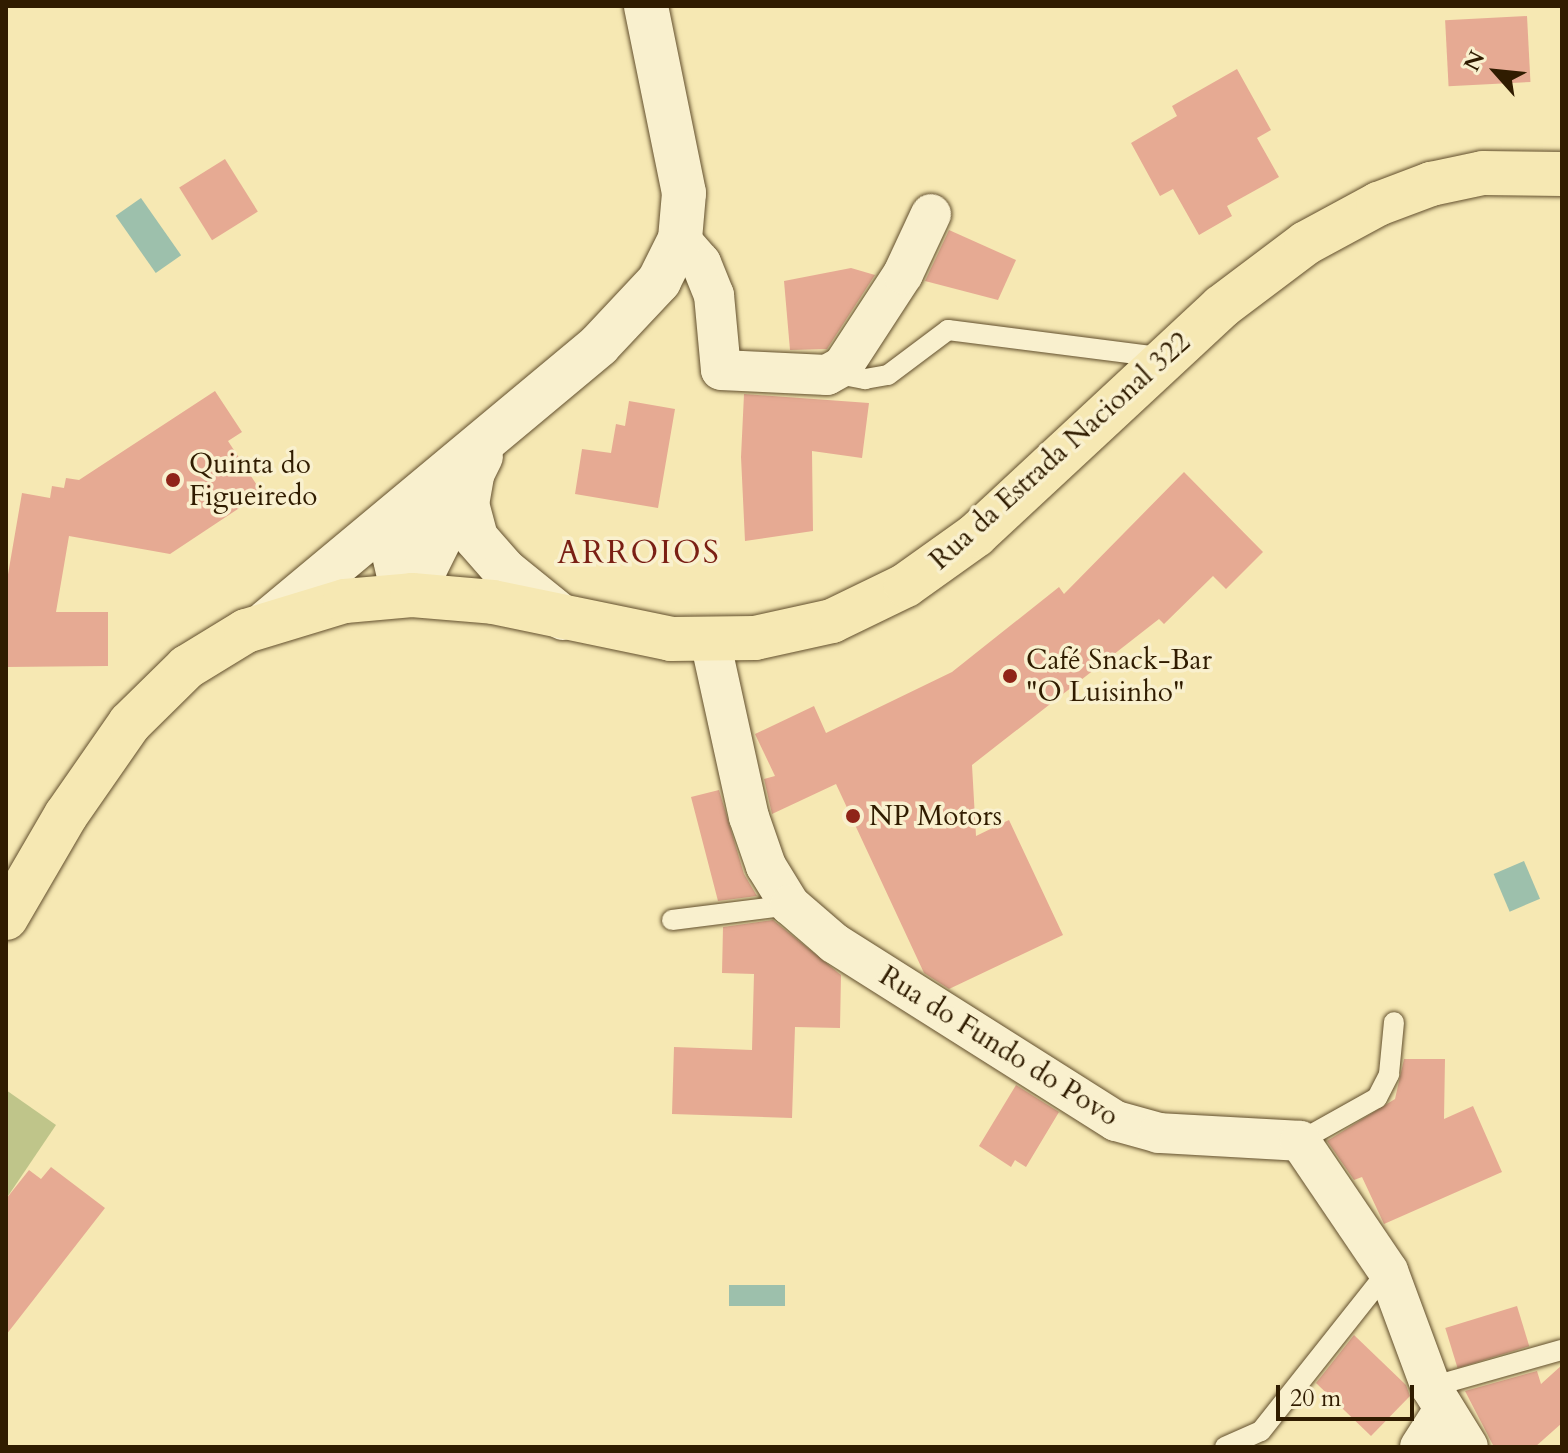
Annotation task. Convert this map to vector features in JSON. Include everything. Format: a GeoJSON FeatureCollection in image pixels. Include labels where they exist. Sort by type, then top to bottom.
{"type":"FeatureCollection","features":[{"type":"Feature","properties":{"kind":"main road","name":"Rua da Estrada Nacional 322"},"geometry":{"type":"LineString","coordinates":[[6,918],[66,815],[130,723],[187,667],[267,622],[345,601],[412,595],[493,602],[671,639],[710,640],[819,625],[906,585],[987,525],[1262,273],[1378,204],[1431,184],[1483,173],[1562,174]]}},
{"type":"Feature","properties":{"kind":"street"},"geometry":{"type":"LineString","coordinates":[[267,622],[643,303],[680,239],[684,193],[646,6]]}},
{"type":"Feature","properties":{"kind":"street"},"geometry":{"type":"LineString","coordinates":[[680,239],[701,263],[714,295],[721,370],[833,373],[903,274],[931,214]]}},
{"type":"Feature","properties":{"kind":"street"},"geometry":{"type":"LineString","coordinates":[[428,487],[396,553],[398,576],[412,595],[481,456],[510,417]]}},
{"type":"Feature","properties":{"kind":"street"},"geometry":{"type":"LineString","coordinates":[[481,456],[467,504],[476,538],[493,560],[563,618]]}},
{"type":"Feature","properties":{"kind":"street","name":"Rua do Fundo do Povo"},"geometry":{"type":"LineString","coordinates":[[710,640],[753,829],[766,866],[790,905],[834,943],[1116,1121],[1159,1133],[1300,1141]]}},
{"type":"Feature","properties":{"kind":"street"},"geometry":{"type":"LineString","coordinates":[[1300,1141],[1388,1271],[1437,1399],[1468,1447]]}},
{"type":"Feature","properties":{"kind":"street"},"geometry":{"type":"LineString","coordinates":[[1420,1447],[1437,1399]]}},
{"type":"Feature","properties":{"kind":"lane"},"geometry":{"type":"LineString","coordinates":[[833,373],[883,377],[948,330],[1166,358]]}},
{"type":"Feature","properties":{"kind":"lane"},"geometry":{"type":"LineString","coordinates":[[672,920],[790,905]]}},
{"type":"Feature","properties":{"kind":"lane"},"geometry":{"type":"LineString","coordinates":[[1300,1141],[1377,1098],[1389,1074],[1394,1022]]}},
{"type":"Feature","properties":{"kind":"lane"},"geometry":{"type":"LineString","coordinates":[[1225,1447],[1261,1431],[1388,1271]]}},
{"type":"Feature","properties":{"kind":"lane"},"geometry":{"type":"LineString","coordinates":[[1437,1399],[1562,1350]]}},
{"type":"Feature","properties":{"kind":"green space"},"geometry":{"type":"Polygon","coordinates":[[[6,1090],[56,1125],[6,1199],[6,1090]]]}},
{"type":"Feature","properties":{"kind":"shaded area"},"geometry":{"type":"Polygon","coordinates":[[[141,198],[181,255],[156,273],[116,216],[141,198]]]}},
{"type":"Feature","properties":{"kind":"shaded area"},"geometry":{"type":"Polygon","coordinates":[[[1524,861],[1540,899],[1510,912],[1494,874],[1524,861]]]}},
{"type":"Feature","properties":{"kind":"shaded area"},"geometry":{"type":"Polygon","coordinates":[[[729,1285],[785,1285],[785,1306],[729,1306],[729,1285]]]}},
{"type":"Feature","properties":{"kind":"building"},"geometry":{"type":"Polygon","coordinates":[[[1527,16],[1530,82],[1449,86],[1445,20],[1527,16]]]}},
{"type":"Feature","properties":{"kind":"building"},"geometry":{"type":"Polygon","coordinates":[[[1237,69],[1271,130],[1257,138],[1279,177],[1227,206],[1232,216],[1199,235],[1173,189],[1160,196],[1131,143],[1177,116],[1172,106],[1237,69]]]}},
{"type":"Feature","properties":{"kind":"building"},"geometry":{"type":"Polygon","coordinates":[[[225,159],[258,212],[212,240],[179,188],[225,159]]]}},
{"type":"Feature","properties":{"kind":"building"},"geometry":{"type":"Polygon","coordinates":[[[949,230],[1016,260],[998,300],[925,281],[949,230]]]}},
{"type":"Feature","properties":{"kind":"building"},"geometry":{"type":"Polygon","coordinates":[[[851,268],[875,275],[827,349],[790,350],[784,281],[851,268]]]}},
{"type":"Feature","properties":{"kind":"building","name":"Quinta do Figueiredo"},"geometry":{"type":"Polygon","coordinates":[[[215,391],[242,432],[228,441],[262,493],[170,554],[69,536],[56,612],[108,612],[108,666],[6,667],[6,586],[22,493],[50,498],[52,486],[64,488],[66,478],[79,480],[215,391]]]}},
{"type":"Feature","properties":{"kind":"building"},"geometry":{"type":"Polygon","coordinates":[[[744,394],[869,403],[862,458],[812,451],[813,531],[745,541],[741,457],[744,394]]]}},
{"type":"Feature","properties":{"kind":"building"},"geometry":{"type":"Polygon","coordinates":[[[629,401],[675,409],[658,508],[575,494],[582,449],[611,453],[616,424],[625,426],[629,401]]]}},
{"type":"Feature","properties":{"kind":"building"},"geometry":{"type":"Polygon","coordinates":[[[1184,472],[1263,552],[1226,589],[1213,576],[1164,624],[1159,619],[972,765],[976,836],[1009,820],[1063,935],[949,989],[924,973],[836,784],[772,814],[764,779],[775,776],[755,734],[814,706],[826,733],[952,672],[1059,587],[1064,594],[1184,472]]]}},
{"type":"Feature","properties":{"kind":"building"},"geometry":{"type":"Polygon","coordinates":[[[719,790],[744,874],[757,896],[718,901],[691,797],[719,790]]]}},
{"type":"Feature","properties":{"kind":"building"},"geometry":{"type":"Polygon","coordinates":[[[773,920],[841,975],[840,1028],[795,1027],[792,1118],[672,1114],[674,1047],[752,1050],[754,974],[722,973],[723,927],[773,920]]]}},
{"type":"Feature","properties":{"kind":"building"},"geometry":{"type":"Polygon","coordinates":[[[1404,1059],[1445,1059],[1444,1119],[1473,1106],[1502,1172],[1384,1224],[1362,1177],[1354,1180],[1327,1141],[1395,1099],[1404,1059]]]}},
{"type":"Feature","properties":{"kind":"building"},"geometry":{"type":"Polygon","coordinates":[[[1016,1085],[1059,1112],[1026,1167],[1015,1160],[1011,1167],[979,1146],[1016,1085]]]}},
{"type":"Feature","properties":{"kind":"building"},"geometry":{"type":"Polygon","coordinates":[[[51,1167],[105,1208],[6,1335],[6,1199],[29,1170],[41,1179],[51,1167]]]}},
{"type":"Feature","properties":{"kind":"building"},"geometry":{"type":"Polygon","coordinates":[[[1517,1306],[1529,1346],[1458,1368],[1445,1328],[1517,1306]]]}},
{"type":"Feature","properties":{"kind":"building"},"geometry":{"type":"Polygon","coordinates":[[[1354,1335],[1406,1385],[1410,1396],[1371,1436],[1316,1383],[1354,1335]]]}},
{"type":"Feature","properties":{"kind":"building"},"geometry":{"type":"Polygon","coordinates":[[[1562,1365],[1562,1423],[1535,1447],[1494,1447],[1465,1391],[1537,1371],[1541,1384],[1562,1365]]]}},
{"type":"Feature","properties":{"kind":"place","name":"Quinta do Figueiredo"},"geometry":{"type":"Point","coordinates":[173,480]}},
{"type":"Feature","properties":{"kind":"place","name":"Café Snack-Bar \"O Luisinho\""},"geometry":{"type":"Point","coordinates":[1010,676]}},
{"type":"Feature","properties":{"kind":"place","name":"NP Motors"},"geometry":{"type":"Point","coordinates":[853,816]}},
{"type":"Feature","properties":{"kind":"district","name":"ARROIOS"},"geometry":{"type":"Point","coordinates":[639,553]}}]}
